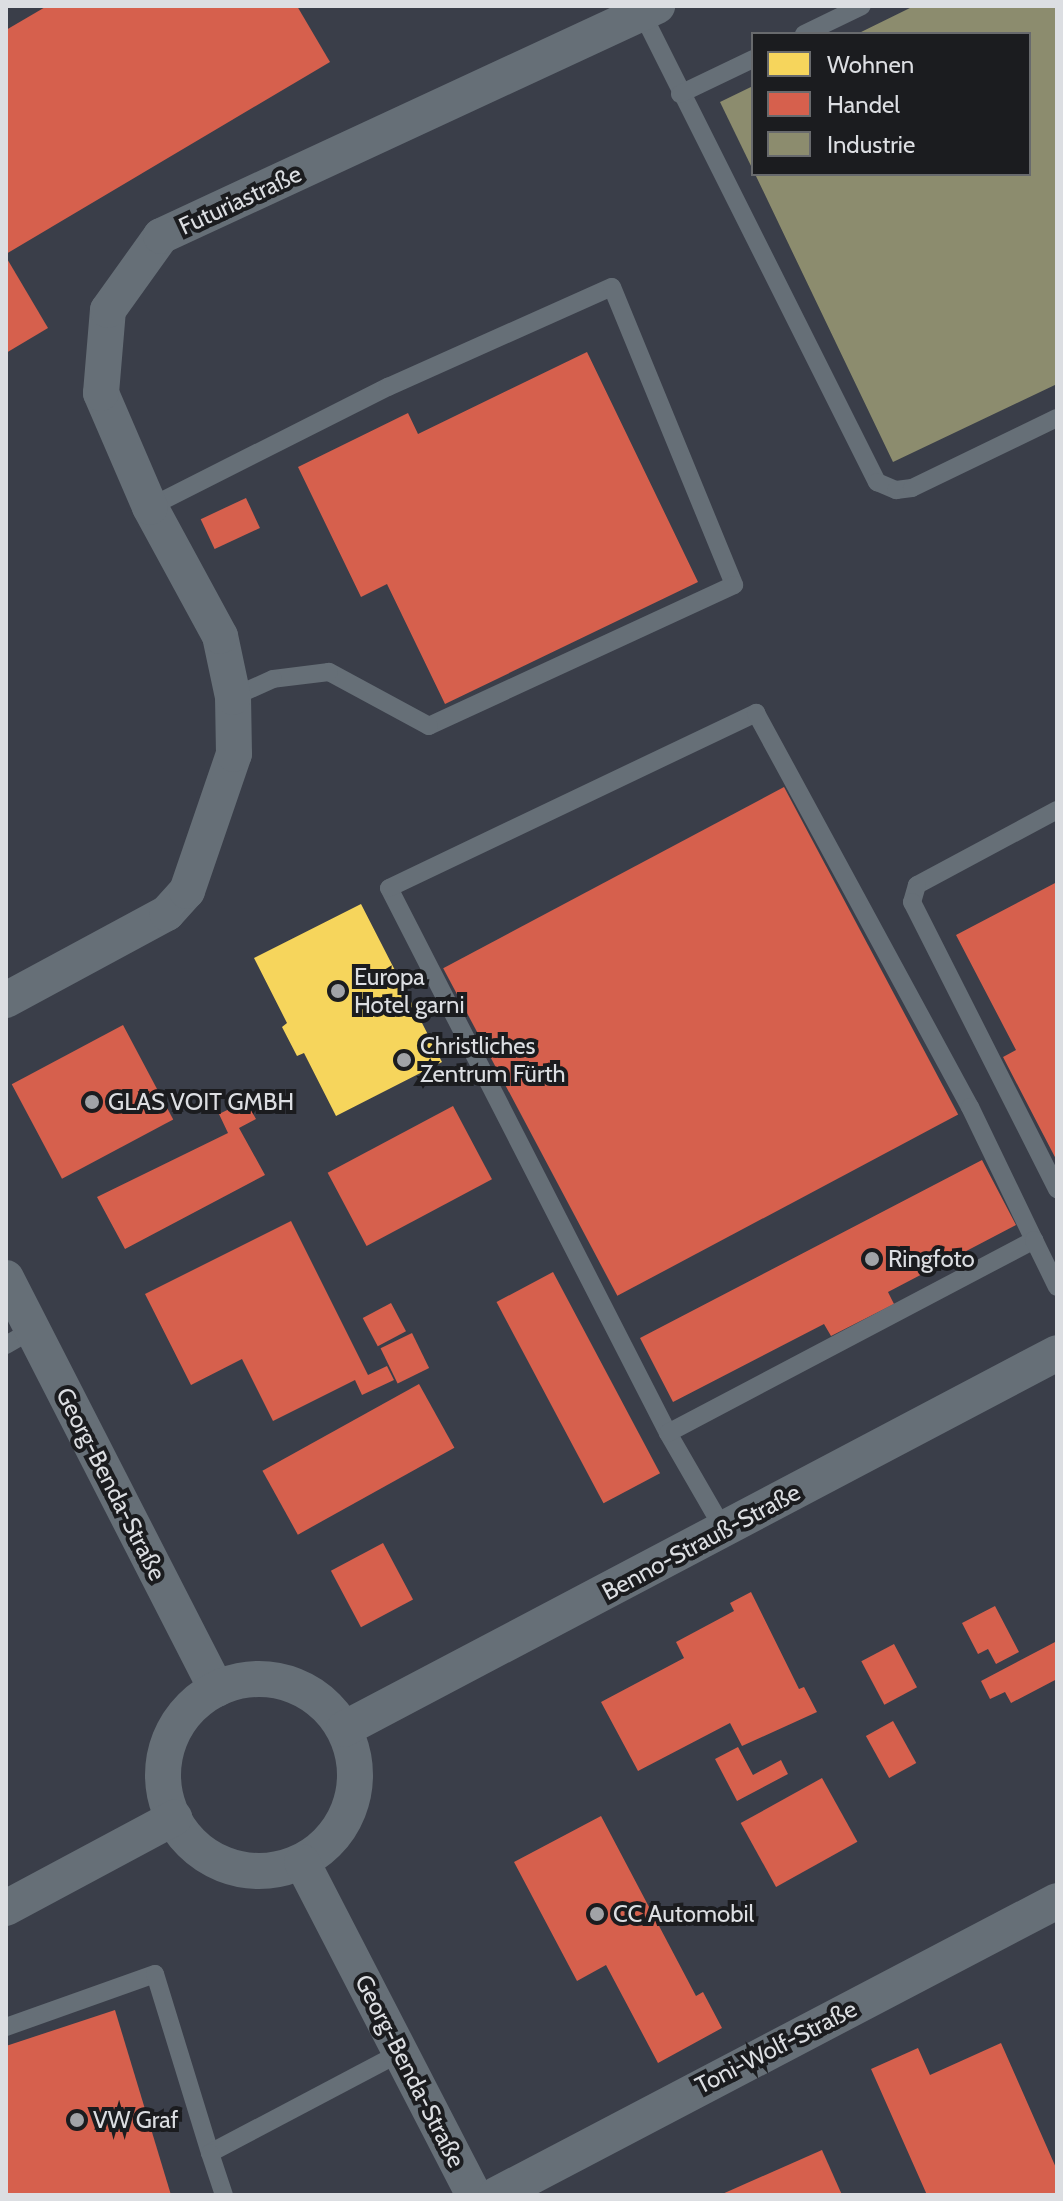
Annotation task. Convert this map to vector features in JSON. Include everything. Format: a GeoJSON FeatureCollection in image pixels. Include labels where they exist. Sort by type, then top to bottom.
{"type":"FeatureCollection","features":[{"type":"Feature","properties":{"kind":"street","name":"Futuriastraße"},"geometry":{"type":"LineString","coordinates":[[6,1000],[167,913],[187,891],[234,754],[233,697],[220,636],[150,507],[101,393],[108,310],[161,236],[650,9]]}},
{"type":"Feature","properties":{"kind":"street","name":"Georg-Benda-Straße"},"geometry":{"type":"LineString","coordinates":[[6,1278],[19,1338],[216,1689]]}},
{"type":"Feature","properties":{"kind":"street","name":"Benno-Strauß-Straße"},"geometry":{"type":"LineString","coordinates":[[344,1729],[1057,1353]]}},
{"type":"Feature","properties":{"kind":"street"},"geometry":{"type":"LineString","coordinates":[[244,1680],[273,1680],[302,1689],[326,1706],[344,1729],[355,1759],[355,1790],[345,1819],[327,1844],[302,1862],[273,1871],[243,1870],[215,1861],[191,1843],[174,1818],[164,1790],[164,1760],[174,1731],[191,1707],[216,1689],[244,1680]]}},
{"type":"Feature","properties":{"kind":"street"},"geometry":{"type":"LineString","coordinates":[[6,1908],[174,1818]]}},
{"type":"Feature","properties":{"kind":"street","name":"Georg-Benda-Straße"},"geometry":{"type":"LineString","coordinates":[[302,1862],[474,2195]]}},
{"type":"Feature","properties":{"kind":"street","name":"Toni-Wolf-Straße"},"geometry":{"type":"LineString","coordinates":[[496,2195],[1057,1901]]}},
{"type":"Feature","properties":{"kind":"lane"},"geometry":{"type":"LineString","coordinates":[[808,32],[862,6]]}},
{"type":"Feature","properties":{"kind":"lane"},"geometry":{"type":"LineString","coordinates":[[650,9],[680,94],[877,482],[896,490],[912,488],[1057,418]]}},
{"type":"Feature","properties":{"kind":"lane"},"geometry":{"type":"LineString","coordinates":[[680,94],[751,60]]}},
{"type":"Feature","properties":{"kind":"lane"},"geometry":{"type":"LineString","coordinates":[[150,507],[388,387],[612,287],[734,585],[429,726],[329,672],[273,679],[233,697]]}},
{"type":"Feature","properties":{"kind":"lane"},"geometry":{"type":"LineString","coordinates":[[724,1530],[668,1433],[389,888],[756,713],[970,1107],[1057,1287]]}},
{"type":"Feature","properties":{"kind":"lane"},"geometry":{"type":"LineString","coordinates":[[1057,810],[917,885],[912,902],[1057,1189]]}},
{"type":"Feature","properties":{"kind":"lane"},"geometry":{"type":"LineString","coordinates":[[668,1433],[1034,1240]]}},
{"type":"Feature","properties":{"kind":"lane"},"geometry":{"type":"LineString","coordinates":[[6,2027],[155,1974],[224,2195]]}},
{"type":"Feature","properties":{"kind":"lane"},"geometry":{"type":"LineString","coordinates":[[210,2153],[400,2053]]}},
{"type":"Feature","properties":{"kind":"shaded area"},"geometry":{"type":"Polygon","coordinates":[[[6,6],[1057,6],[1057,2195],[6,2195],[6,6]]]}},
{"type":"Feature","properties":{"kind":"building: Wohnen","name":"Europa Hotel garni"},"geometry":{"type":"Polygon","coordinates":[[[361,904],[442,1062],[336,1116],[304,1053],[297,1056],[282,1027],[287,1023],[254,958],[361,904]]]}},
{"type":"Feature","properties":{"kind":"building: Handel"},"geometry":{"type":"Polygon","coordinates":[[[47,6],[297,6],[330,62],[6,254],[6,30],[47,6]]]}},
{"type":"Feature","properties":{"kind":"building: Handel"},"geometry":{"type":"Polygon","coordinates":[[[6,257],[48,328],[6,353],[6,257]]]}},
{"type":"Feature","properties":{"kind":"building: Handel"},"geometry":{"type":"Polygon","coordinates":[[[587,352],[698,582],[445,704],[387,584],[361,597],[298,467],[408,413],[418,434],[587,352]]]}},
{"type":"Feature","properties":{"kind":"building: Handel"},"geometry":{"type":"Polygon","coordinates":[[[246,498],[260,528],[215,549],[201,519],[246,498]]]}},
{"type":"Feature","properties":{"kind":"building: Handel"},"geometry":{"type":"Polygon","coordinates":[[[784,787],[958,1115],[617,1296],[443,968],[784,787]]]}},
{"type":"Feature","properties":{"kind":"building: Handel"},"geometry":{"type":"Polygon","coordinates":[[[1057,882],[1057,1161],[1003,1057],[1016,1050],[956,935],[1057,882]]]}},
{"type":"Feature","properties":{"kind":"building: Handel","name":"GLAS VOIT GMBH"},"geometry":{"type":"Polygon","coordinates":[[[123,1025],[173,1119],[62,1179],[12,1084],[123,1025]]]}},
{"type":"Feature","properties":{"kind":"building: Handel"},"geometry":{"type":"Polygon","coordinates":[[[246,1101],[256,1119],[239,1128],[265,1175],[125,1249],[97,1197],[228,1133],[219,1114],[246,1101]]]}},
{"type":"Feature","properties":{"kind":"building: Handel"},"geometry":{"type":"Polygon","coordinates":[[[453,1106],[492,1179],[367,1246],[328,1173],[453,1106]]]}},
{"type":"Feature","properties":{"kind":"building: Handel","name":"Ringfoto"},"geometry":{"type":"Polygon","coordinates":[[[982,1160],[1016,1225],[888,1292],[894,1304],[831,1336],[824,1324],[673,1402],[640,1338],[982,1160]]]}},
{"type":"Feature","properties":{"kind":"building: Handel"},"geometry":{"type":"Polygon","coordinates":[[[291,1221],[368,1375],[387,1366],[394,1380],[362,1395],[355,1380],[273,1421],[242,1359],[191,1385],[145,1294],[291,1221]]]}},
{"type":"Feature","properties":{"kind":"building: Handel"},"geometry":{"type":"Polygon","coordinates":[[[553,1272],[660,1473],[604,1503],[496,1302],[553,1272]]]}},
{"type":"Feature","properties":{"kind":"building: Handel"},"geometry":{"type":"Polygon","coordinates":[[[391,1303],[406,1331],[378,1346],[363,1318],[391,1303]]]}},
{"type":"Feature","properties":{"kind":"building: Handel"},"geometry":{"type":"Polygon","coordinates":[[[412,1333],[429,1368],[398,1383],[381,1348],[412,1333]]]}},
{"type":"Feature","properties":{"kind":"building: Handel"},"geometry":{"type":"Polygon","coordinates":[[[419,1384],[454,1448],[298,1535],[262,1471],[419,1384]]]}},
{"type":"Feature","properties":{"kind":"building: Handel"},"geometry":{"type":"Polygon","coordinates":[[[383,1543],[413,1600],[361,1627],[331,1571],[383,1543]]]}},
{"type":"Feature","properties":{"kind":"building: Handel"},"geometry":{"type":"Polygon","coordinates":[[[751,1592],[799,1689],[804,1687],[817,1712],[742,1746],[730,1723],[638,1771],[601,1702],[684,1658],[676,1642],[734,1611],[730,1603],[751,1592]]]}},
{"type":"Feature","properties":{"kind":"building: Handel"},"geometry":{"type":"Polygon","coordinates":[[[995,1606],[1019,1652],[996,1664],[988,1649],[978,1654],[962,1623],[995,1606]]]}},
{"type":"Feature","properties":{"kind":"building: Handel"},"geometry":{"type":"Polygon","coordinates":[[[1057,1641],[1057,1679],[1011,1703],[1005,1692],[990,1699],[981,1681],[1057,1641]]]}},
{"type":"Feature","properties":{"kind":"building: Handel"},"geometry":{"type":"Polygon","coordinates":[[[894,1644],[917,1687],[884,1705],[861,1661],[894,1644]]]}},
{"type":"Feature","properties":{"kind":"building: Handel"},"geometry":{"type":"Polygon","coordinates":[[[893,1721],[916,1763],[889,1778],[866,1736],[893,1721]]]}},
{"type":"Feature","properties":{"kind":"building: Handel"},"geometry":{"type":"Polygon","coordinates":[[[738,1747],[753,1775],[781,1760],[788,1774],[737,1801],[715,1759],[738,1747]]]}},
{"type":"Feature","properties":{"kind":"building: Handel"},"geometry":{"type":"Polygon","coordinates":[[[822,1778],[857,1842],[776,1887],[741,1823],[822,1778]]]}},
{"type":"Feature","properties":{"kind":"building: Handel","name":"CC Automobil"},"geometry":{"type":"Polygon","coordinates":[[[601,1816],[696,1996],[703,1992],[722,2028],[658,2063],[606,1965],[577,1981],[514,1862],[601,1816]]]}},
{"type":"Feature","properties":{"kind":"building: Handel","name":"VW Graf"},"geometry":{"type":"Polygon","coordinates":[[[115,2010],[171,2195],[6,2195],[6,2046],[115,2010]]]}},
{"type":"Feature","properties":{"kind":"building: Handel"},"geometry":{"type":"Polygon","coordinates":[[[1001,2043],[1057,2170],[1057,2195],[927,2195],[871,2069],[918,2048],[930,2075],[1001,2043]]]}},
{"type":"Feature","properties":{"kind":"building: Handel"},"geometry":{"type":"Polygon","coordinates":[[[822,2150],[842,2195],[720,2195],[822,2150]]]}},
{"type":"Feature","properties":{"kind":"building: Industrie"},"geometry":{"type":"Polygon","coordinates":[[[914,6],[1057,6],[1057,384],[893,462],[756,176],[1031,176],[1031,32],[861,32],[914,6]]]}},
{"type":"Feature","properties":{"kind":"building: Industrie"},"geometry":{"type":"Polygon","coordinates":[[[751,87],[751,166],[720,102],[751,87]]]}},
{"type":"Feature","properties":{"kind":"place","name":"Europa Hotel garni"},"geometry":{"type":"Point","coordinates":[338,991]}},
{"type":"Feature","properties":{"kind":"place","name":"Christliches Zentrum Fürth"},"geometry":{"type":"Point","coordinates":[404,1060]}},
{"type":"Feature","properties":{"kind":"place","name":"GLAS VOIT GMBH"},"geometry":{"type":"Point","coordinates":[92,1102]}},
{"type":"Feature","properties":{"kind":"place","name":"Ringfoto"},"geometry":{"type":"Point","coordinates":[872,1259]}},
{"type":"Feature","properties":{"kind":"place","name":"CC Automobil"},"geometry":{"type":"Point","coordinates":[597,1914]}},
{"type":"Feature","properties":{"kind":"place","name":"VW Graf"},"geometry":{"type":"Point","coordinates":[77,2120]}}]}
